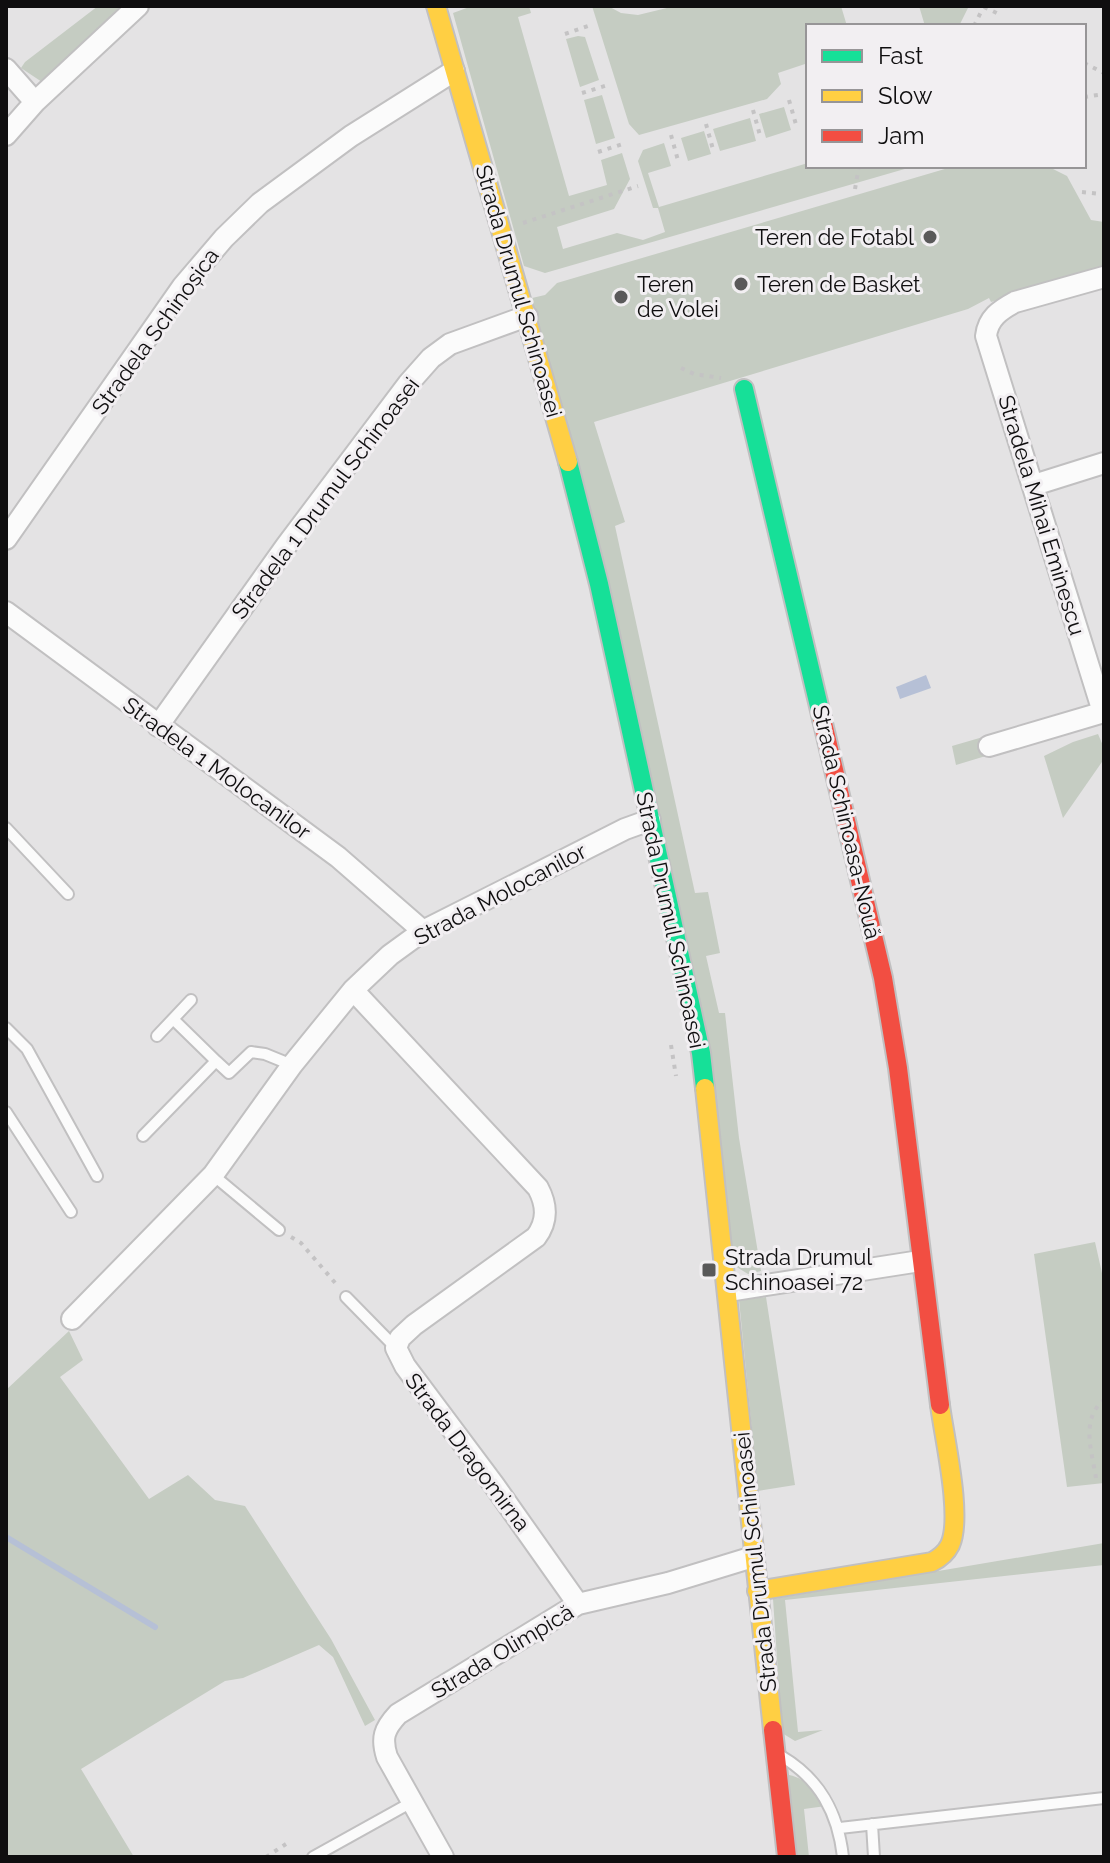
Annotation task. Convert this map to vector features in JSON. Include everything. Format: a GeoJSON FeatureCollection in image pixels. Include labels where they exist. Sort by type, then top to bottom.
{"type":"FeatureCollection","features":[{"type":"Feature","properties":{"kind":"street"},"geometry":{"type":"LineString","coordinates":[[6,135],[35,102],[138,6]]}},
{"type":"Feature","properties":{"kind":"street","name":"Strada Drumul Schinoasei"},"geometry":{"type":"LineString","coordinates":[[436,6],[527,316],[599,584],[701,1053],[787,1857]]}},
{"type":"Feature","properties":{"kind":"street"},"geometry":{"type":"LineString","coordinates":[[6,69],[35,102]]}},
{"type":"Feature","properties":{"kind":"street","name":"Stradela Schinoșica"},"geometry":{"type":"LineString","coordinates":[[6,539],[183,286],[224,238],[260,203],[351,136],[454,71]]}},
{"type":"Feature","properties":{"kind":"street","name":"Stradela Mihai Eminescu"},"geometry":{"type":"LineString","coordinates":[[1104,277],[1015,302],[992,319],[986,336],[1104,712]]}},
{"type":"Feature","properties":{"kind":"street","name":"Stradela 1 Drumul Schinoasei"},"geometry":{"type":"LineString","coordinates":[[158,726],[286,546],[431,358],[450,344],[527,316]]}},
{"type":"Feature","properties":{"kind":"street","name":"Strada Schinoasa-Nouă"},"geometry":{"type":"LineString","coordinates":[[744,389],[883,978],[898,1068],[920,1261],[954,1507],[954,1535],[950,1549],[932,1562],[757,1591]]}},
{"type":"Feature","properties":{"kind":"street"},"geometry":{"type":"LineString","coordinates":[[1034,485],[1104,463]]}},
{"type":"Feature","properties":{"kind":"street","name":"Stradela 1 Molocanilor"},"geometry":{"type":"LineString","coordinates":[[6,612],[338,857],[423,931]]}},
{"type":"Feature","properties":{"kind":"street"},"geometry":{"type":"LineString","coordinates":[[989,746],[1104,712]]}},
{"type":"Feature","properties":{"kind":"street","name":"Strada Molocanilor"},"geometry":{"type":"LineString","coordinates":[[72,1319],[213,1175],[292,1065],[353,990],[390,955],[423,931],[625,829],[650,820]]}},
{"type":"Feature","properties":{"kind":"street","name":"Strada Dragomirna"},"geometry":{"type":"LineString","coordinates":[[353,990],[538,1188],[543,1198],[544,1224],[536,1237],[414,1325],[400,1338],[396,1348],[405,1366],[578,1604]]}},
{"type":"Feature","properties":{"kind":"street"},"geometry":{"type":"LineString","coordinates":[[728,1291],[920,1261]]}},
{"type":"Feature","properties":{"kind":"street","name":"Strada Olimpică"},"geometry":{"type":"LineString","coordinates":[[443,1857],[387,1757],[383,1734],[398,1714],[578,1604],[668,1583],[753,1557]]}},
{"type":"Feature","properties":{"kind":"lane"},"geometry":{"type":"LineString","coordinates":[[6,828],[68,894]]}},
{"type":"Feature","properties":{"kind":"lane"},"geometry":{"type":"LineString","coordinates":[[157,1036],[191,1000]]}},
{"type":"Feature","properties":{"kind":"lane"},"geometry":{"type":"LineString","coordinates":[[173,1019],[229,1073],[251,1052],[292,1065]]}},
{"type":"Feature","properties":{"kind":"lane"},"geometry":{"type":"LineString","coordinates":[[6,1028],[27,1049],[97,1176]]}},
{"type":"Feature","properties":{"kind":"lane"},"geometry":{"type":"LineString","coordinates":[[143,1136],[216,1061]]}},
{"type":"Feature","properties":{"kind":"lane"},"geometry":{"type":"LineString","coordinates":[[6,1112],[71,1212]]}},
{"type":"Feature","properties":{"kind":"lane"},"geometry":{"type":"LineString","coordinates":[[213,1175],[279,1230]]}},
{"type":"Feature","properties":{"kind":"lane"},"geometry":{"type":"LineString","coordinates":[[346,1297],[396,1348]]}},
{"type":"Feature","properties":{"kind":"lane"},"geometry":{"type":"LineString","coordinates":[[776,1753],[800,1767],[816,1785],[840,1828],[843,1857]]}},
{"type":"Feature","properties":{"kind":"lane"},"geometry":{"type":"LineString","coordinates":[[840,1828],[1104,1798]]}},
{"type":"Feature","properties":{"kind":"lane"},"geometry":{"type":"LineString","coordinates":[[313,1857],[412,1802]]}},
{"type":"Feature","properties":{"kind":"lane"},"geometry":{"type":"LineString","coordinates":[[872,1824],[874,1857]]}},
{"type":"Feature","properties":{"kind":"path"},"geometry":{"type":"LineString","coordinates":[[975,24],[984,6],[1001,15]]}},
{"type":"Feature","properties":{"kind":"path"},"geometry":{"type":"LineString","coordinates":[[565,34],[591,25]]}},
{"type":"Feature","properties":{"kind":"path"},"geometry":{"type":"LineString","coordinates":[[1086,64],[1104,73]]}},
{"type":"Feature","properties":{"kind":"path"},"geometry":{"type":"LineString","coordinates":[[582,93],[608,85]]}},
{"type":"Feature","properties":{"kind":"path"},"geometry":{"type":"LineString","coordinates":[[789,100],[797,128]]}},
{"type":"Feature","properties":{"kind":"path"},"geometry":{"type":"LineString","coordinates":[[753,110],[761,139]]}},
{"type":"Feature","properties":{"kind":"path"},"geometry":{"type":"LineString","coordinates":[[706,124],[714,153]]}},
{"type":"Feature","properties":{"kind":"path"},"geometry":{"type":"LineString","coordinates":[[671,135],[679,164]]}},
{"type":"Feature","properties":{"kind":"path"},"geometry":{"type":"LineString","coordinates":[[598,152],[626,143]]}},
{"type":"Feature","properties":{"kind":"path"},"geometry":{"type":"LineString","coordinates":[[855,189],[859,168]]}},
{"type":"Feature","properties":{"kind":"path"},"geometry":{"type":"LineString","coordinates":[[518,225],[638,186]]}},
{"type":"Feature","properties":{"kind":"path"},"geometry":{"type":"LineString","coordinates":[[1082,192],[1101,194]]}},
{"type":"Feature","properties":{"kind":"path"},"geometry":{"type":"LineString","coordinates":[[657,302],[668,318]]}},
{"type":"Feature","properties":{"kind":"path"},"geometry":{"type":"LineString","coordinates":[[681,368],[694,374],[731,380],[744,389]]}},
{"type":"Feature","properties":{"kind":"path"},"geometry":{"type":"LineString","coordinates":[[670,1035],[676,1079]]}},
{"type":"Feature","properties":{"kind":"path"},"geometry":{"type":"LineString","coordinates":[[279,1230],[301,1243],[346,1297]]}},
{"type":"Feature","properties":{"kind":"path"},"geometry":{"type":"LineString","coordinates":[[1096,1478],[1089,1425],[1095,1408],[1104,1400]]}},
{"type":"Feature","properties":{"kind":"path"},"geometry":{"type":"LineString","coordinates":[[266,1857],[286,1844]]}},
{"type":"Feature","properties":{"kind":"shaded area"},"geometry":{"type":"Polygon","coordinates":[[[98,6],[127,6],[45,84],[21,68],[25,62],[98,6]]]}},
{"type":"Feature","properties":{"kind":"shaded area"},"geometry":{"type":"Polygon","coordinates":[[[472,6],[529,6],[531,13],[518,17],[569,196],[607,185],[601,160],[622,153],[630,179],[614,209],[557,227],[563,249],[617,233],[643,240],[665,232],[658,208],[653,208],[638,161],[643,150],[664,143],[671,166],[648,173],[659,207],[806,164],[806,168],[908,168],[545,273],[524,266],[453,13],[472,6]]]}},
{"type":"Feature","properties":{"kind":"shaded area"},"geometry":{"type":"Polygon","coordinates":[[[592,6],[608,6],[621,13],[638,15],[675,6],[841,6],[846,24],[806,24],[806,64],[778,73],[781,84],[767,99],[639,135],[629,124],[592,6]]]}},
{"type":"Feature","properties":{"kind":"shaded area"},"geometry":{"type":"Polygon","coordinates":[[[919,6],[969,6],[960,24],[924,24],[919,6]]]}},
{"type":"Feature","properties":{"kind":"shaded area"},"geometry":{"type":"Polygon","coordinates":[[[585,37],[599,80],[580,87],[566,39],[585,37]]]}},
{"type":"Feature","properties":{"kind":"shaded area"},"geometry":{"type":"Polygon","coordinates":[[[602,95],[615,138],[596,144],[584,100],[602,95]]]}},
{"type":"Feature","properties":{"kind":"shaded area"},"geometry":{"type":"Polygon","coordinates":[[[784,107],[791,130],[766,138],[759,114],[784,107]]]}},
{"type":"Feature","properties":{"kind":"shaded area"},"geometry":{"type":"Polygon","coordinates":[[[750,118],[756,141],[720,151],[713,129],[750,118]]]}},
{"type":"Feature","properties":{"kind":"shaded area"},"geometry":{"type":"Polygon","coordinates":[[[704,131],[711,154],[688,161],[681,138],[704,131]]]}},
{"type":"Feature","properties":{"kind":"shaded area"},"geometry":{"type":"Polygon","coordinates":[[[948,168],[1051,168],[1067,176],[1091,220],[1104,222],[1104,268],[991,302],[989,298],[968,309],[594,422],[625,522],[615,526],[695,893],[708,892],[720,953],[706,956],[719,1013],[725,1013],[739,1138],[761,1271],[748,1274],[735,1266],[532,298],[545,295],[557,283],[948,168]]]}},
{"type":"Feature","properties":{"kind":"shaded area"},"geometry":{"type":"Polygon","coordinates":[[[1098,734],[1104,748],[1104,759],[1063,818],[1044,756],[1098,734]]]}},
{"type":"Feature","properties":{"kind":"shaded area"},"geometry":{"type":"Polygon","coordinates":[[[983,737],[989,755],[956,765],[952,746],[983,737]]]}},
{"type":"Feature","properties":{"kind":"shaded area"},"geometry":{"type":"Polygon","coordinates":[[[1095,1242],[1104,1282],[1104,1483],[1067,1487],[1034,1254],[1095,1242]]]}},
{"type":"Feature","properties":{"kind":"shaded area"},"geometry":{"type":"Polygon","coordinates":[[[766,1297],[795,1485],[758,1491],[739,1300],[766,1297]]]}},
{"type":"Feature","properties":{"kind":"shaded area"},"geometry":{"type":"Polygon","coordinates":[[[69,1331],[83,1360],[60,1377],[149,1499],[188,1475],[215,1500],[245,1506],[331,1639],[375,1720],[365,1726],[333,1657],[319,1645],[243,1678],[225,1681],[81,1769],[134,1857],[6,1857],[6,1390],[69,1331]]]}},
{"type":"Feature","properties":{"kind":"shaded area"},"geometry":{"type":"Polygon","coordinates":[[[1104,1543],[1104,1565],[785,1600],[798,1732],[823,1730],[795,1741],[782,1733],[773,1599],[1104,1543]]]}},
{"type":"Feature","properties":{"kind":"shaded area"},"geometry":{"type":"Polygon","coordinates":[[[789,1775],[806,1783],[826,1806],[804,1809],[809,1857],[793,1857],[789,1775]]]}},
{"type":"Feature","properties":{"kind":"water"},"geometry":{"type":"Polygon","coordinates":[[[926,675],[931,688],[900,699],[896,687],[926,675]]]}},
{"type":"Feature","properties":{"kind":"waterway"},"geometry":{"type":"LineString","coordinates":[[6,1537],[155,1627]]}},
{"type":"Feature","properties":{"kind":"traffic: fast"},"geometry":{"type":"LineString","coordinates":[[744,389],[822,719]]}},
{"type":"Feature","properties":{"kind":"traffic: fast"},"geometry":{"type":"LineString","coordinates":[[568,462],[599,584],[701,1053],[705,1088]]}},
{"type":"Feature","properties":{"kind":"traffic: slow"},"geometry":{"type":"LineString","coordinates":[[436,6],[568,462]]}},
{"type":"Feature","properties":{"kind":"traffic: slow"},"geometry":{"type":"LineString","coordinates":[[705,1088],[773,1730]]}},
{"type":"Feature","properties":{"kind":"traffic: slow"},"geometry":{"type":"LineString","coordinates":[[757,1591],[932,1562],[945,1553],[953,1532],[954,1497],[940,1405]]}},
{"type":"Feature","properties":{"kind":"traffic: jam"},"geometry":{"type":"LineString","coordinates":[[822,719],[883,978],[898,1068],[940,1405]]}},
{"type":"Feature","properties":{"kind":"traffic: jam"},"geometry":{"type":"LineString","coordinates":[[773,1730],[787,1857]]}},
{"type":"Feature","properties":{"kind":"place","name":"Teren de Fotabl"},"geometry":{"type":"Point","coordinates":[930,237]}},
{"type":"Feature","properties":{"kind":"place","name":"Teren de Basket"},"geometry":{"type":"Point","coordinates":[741,284]}},
{"type":"Feature","properties":{"kind":"place","name":"Teren de Volei"},"geometry":{"type":"Point","coordinates":[621,297]}},
{"type":"Feature","properties":{"kind":"place","name":"Strada Drumul Schinoasei 72"},"geometry":{"type":"Point","coordinates":[709,1270]}}]}
